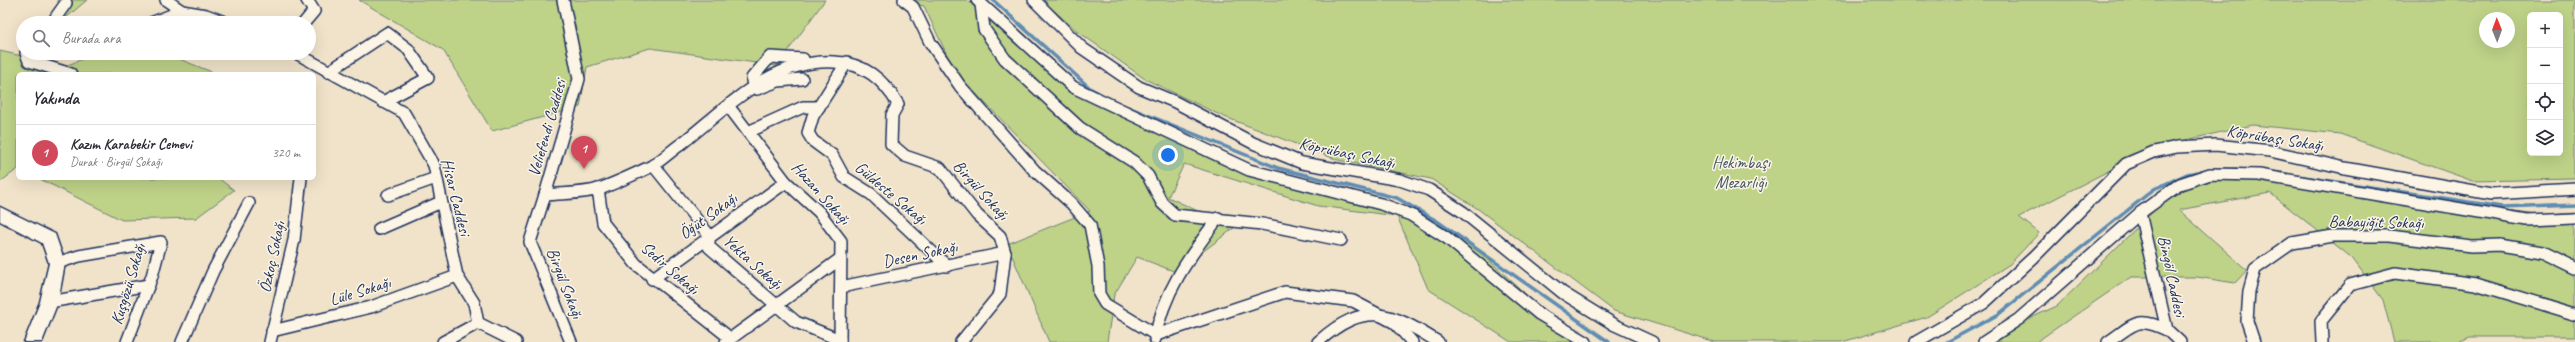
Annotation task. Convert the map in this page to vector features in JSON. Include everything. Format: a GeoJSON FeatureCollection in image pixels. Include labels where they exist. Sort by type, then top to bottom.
{"type":"FeatureCollection","features":[{"type":"Feature","properties":{"kind":"main road"},"geometry":{"type":"LineString","coordinates":[[0,213],[49,239],[58,263],[49,302],[33,342]]}},
{"type":"Feature","properties":{"kind":"street"},"geometry":{"type":"LineString","coordinates":[[166,0],[182,11],[209,16]]}},
{"type":"Feature","properties":{"kind":"street"},"geometry":{"type":"LineString","coordinates":[[307,0],[313,7],[314,11],[310,16]]}},
{"type":"Feature","properties":{"kind":"street","name":"Veliefendi Caddesi"},"geometry":{"type":"LineString","coordinates":[[545,195],[579,79],[563,0]]}},
{"type":"Feature","properties":{"kind":"street"},"geometry":{"type":"LineString","coordinates":[[904,0],[913,6],[930,42],[960,86],[1034,170],[1071,203],[1090,225],[1098,266],[1099,294],[1105,304],[1156,338]]}},
{"type":"Feature","properties":{"kind":"street","name":"Köprübaşı Sokağı"},"geometry":{"type":"LineString","coordinates":[[1034,0],[1063,33],[1085,52],[1140,88],[1174,102],[1219,128],[1303,163],[1423,187],[1449,201],[1517,258],[1572,299],[1629,333],[1652,342]]}},
{"type":"Feature","properties":{"kind":"street"},"geometry":{"type":"LineString","coordinates":[[979,2],[979,22],[982,30],[998,46],[1006,60],[1080,128],[1134,162],[1148,176],[1162,204],[1175,215],[1218,218],[1262,224],[1341,240]]}},
{"type":"Feature","properties":{"kind":"street"},"geometry":{"type":"LineString","coordinates":[[979,2],[1073,87],[1249,170],[1381,204],[1412,215],[1447,238],[1539,314],[1586,342]]}},
{"type":"Feature","properties":{"kind":"street"},"geometry":{"type":"LineString","coordinates":[[58,16],[66,3]]}},
{"type":"Feature","properties":{"kind":"street"},"geometry":{"type":"LineString","coordinates":[[169,16],[182,11]]}},
{"type":"Feature","properties":{"kind":"street"},"geometry":{"type":"LineString","coordinates":[[328,72],[387,33],[408,49],[428,78],[402,90],[383,102]]}},
{"type":"Feature","properties":{"kind":"street","name":"Birgül Sokağı"},"geometry":{"type":"LineString","coordinates":[[758,83],[752,81],[752,78],[770,57],[847,62],[861,66],[892,89],[898,104],[892,115],[891,144],[905,156],[940,168],[977,215],[1000,236],[1005,253],[1000,294],[961,342]]}},
{"type":"Feature","properties":{"kind":"street"},"geometry":{"type":"LineString","coordinates":[[29,60],[65,72]]}},
{"type":"Feature","properties":{"kind":"street","name":"Hisar Caddesi"},"geometry":{"type":"LineString","coordinates":[[308,60],[404,113],[434,165],[457,276],[474,303],[478,323]]}},
{"type":"Feature","properties":{"kind":"street","name":"Birgül Sokağı"},"geometry":{"type":"LineString","coordinates":[[571,342],[530,242],[545,195],[598,189],[653,165],[758,83],[788,66],[816,60]]}},
{"type":"Feature","properties":{"kind":"street","name":"Güldeste Sokağı"},"geometry":{"type":"LineString","coordinates":[[847,62],[819,108],[808,133],[814,141],[832,155],[844,177],[871,194],[947,266]]}},
{"type":"Feature","properties":{"kind":"street"},"geometry":{"type":"LineString","coordinates":[[743,94],[778,81],[802,79]]}},
{"type":"Feature","properties":{"kind":"street","name":"Hazan Sokağı"},"geometry":{"type":"LineString","coordinates":[[728,106],[786,182],[819,212],[841,241],[840,341]]}},
{"type":"Feature","properties":{"kind":"street"},"geometry":{"type":"LineString","coordinates":[[748,132],[803,107],[819,108]]}},
{"type":"Feature","properties":{"kind":"street","name":"Köprübaşı Sokağı"},"geometry":{"type":"LineString","coordinates":[[1916,342],[1984,303],[2034,257],[2126,164],[2154,152],[2177,147],[2216,145],[2270,151],[2353,170],[2491,194],[2575,189]]}},
{"type":"Feature","properties":{"kind":"street","name":"Yekta Sokağı"},"geometry":{"type":"LineString","coordinates":[[653,165],[709,235],[709,247],[796,322],[840,341]]}},
{"type":"Feature","properties":{"kind":"street"},"geometry":{"type":"LineString","coordinates":[[1984,342],[2019,319],[2140,213],[2180,184],[2210,174],[2259,175],[2527,220],[2575,218]]}},
{"type":"Feature","properties":{"kind":"street"},"geometry":{"type":"LineString","coordinates":[[388,195],[436,178]]}},
{"type":"Feature","properties":{"kind":"street","name":"Özkoç Sokağı"},"geometry":{"type":"LineString","coordinates":[[271,336],[293,248],[301,191],[301,180]]}},
{"type":"Feature","properties":{"kind":"street","name":"Öğüt Sokağı"},"geometry":{"type":"LineString","coordinates":[[652,279],[709,235],[786,182]]}},
{"type":"Feature","properties":{"kind":"street","name":"Sedir Sokağı"},"geometry":{"type":"LineString","coordinates":[[598,189],[603,223],[636,264],[652,279],[728,340]]}},
{"type":"Feature","properties":{"kind":"street"},"geometry":{"type":"LineString","coordinates":[[379,228],[442,202]]}},
{"type":"Feature","properties":{"kind":"street"},"geometry":{"type":"LineString","coordinates":[[182,342],[197,302],[222,251],[249,203]]}},
{"type":"Feature","properties":{"kind":"street","name":"Bingöl Caddesi"},"geometry":{"type":"LineString","coordinates":[[2140,213],[2159,288],[2167,330],[2180,342]]}},
{"type":"Feature","properties":{"kind":"street"},"geometry":{"type":"LineString","coordinates":[[1156,338],[1169,288],[1218,218]]}},
{"type":"Feature","properties":{"kind":"street","name":"Babayiğit Sokağı"},"geometry":{"type":"LineString","coordinates":[[2254,342],[2247,320],[2248,291],[2254,269],[2292,243],[2333,236],[2389,236],[2472,246],[2500,244],[2542,252],[2575,268]]}},
{"type":"Feature","properties":{"kind":"street","name":"Kuşgözü Sokağı"},"geometry":{"type":"LineString","coordinates":[[58,263],[80,256],[161,242],[149,285],[127,342]]}},
{"type":"Feature","properties":{"kind":"street","name":"Desen Sokağı"},"geometry":{"type":"LineString","coordinates":[[841,287],[1005,253]]}},
{"type":"Feature","properties":{"kind":"street"},"geometry":{"type":"LineString","coordinates":[[728,340],[840,259]]}},
{"type":"Feature","properties":{"kind":"street"},"geometry":{"type":"LineString","coordinates":[[2322,342],[2321,321],[2350,285],[2395,273],[2476,284],[2575,314]]}},
{"type":"Feature","properties":{"kind":"street","name":"Lüle Sokağı"},"geometry":{"type":"LineString","coordinates":[[271,336],[371,307],[457,276]]}},
{"type":"Feature","properties":{"kind":"street"},"geometry":{"type":"LineString","coordinates":[[49,302],[149,285]]}},
{"type":"Feature","properties":{"kind":"street"},"geometry":{"type":"LineString","coordinates":[[1156,338],[1285,292],[1353,301],[1394,322],[1412,342]]}},
{"type":"Feature","properties":{"kind":"street"},"geometry":{"type":"LineString","coordinates":[[1318,342],[1324,335],[1352,319],[1379,314],[1394,317],[1438,342]]}},
{"type":"Feature","properties":{"kind":"street"},"geometry":{"type":"LineString","coordinates":[[2108,342],[2135,324],[2148,321],[2167,330]]}},
{"type":"Feature","properties":{"kind":"street"},"geometry":{"type":"LineString","coordinates":[[443,342],[478,323],[516,342]]}},
{"type":"Feature","properties":{"kind":"green space"},"geometry":{"type":"Polygon","coordinates":[[[57,0],[87,0],[68,16],[66,16],[57,0]]]}},
{"type":"Feature","properties":{"kind":"green space"},"geometry":{"type":"Polygon","coordinates":[[[359,0],[825,0],[777,66],[650,48],[587,67],[580,107],[492,131],[443,50],[359,0]]]}},
{"type":"Feature","properties":{"kind":"green space"},"geometry":{"type":"Polygon","coordinates":[[[898,0],[967,0],[1066,86],[1138,124],[1304,191],[1418,209],[1475,247],[1574,339],[1582,342],[1511,342],[1428,289],[1397,216],[1318,206],[1184,164],[1168,197],[1234,228],[1176,272],[1137,257],[1114,295],[1107,342],[1049,342],[1007,244],[1090,211],[955,72],[924,6],[898,0]]]}},
{"type":"Feature","properties":{"kind":"green space","name":"Hekimbaşı Mezarlığı"},"geometry":{"type":"Polygon","coordinates":[[[1042,0],[2575,0],[2575,179],[2473,181],[2340,134],[2253,125],[2155,147],[2019,217],[2039,233],[2010,264],[1927,317],[1842,342],[1715,342],[1614,311],[1478,209],[1431,179],[1338,160],[1222,116],[1145,79],[1077,31],[1042,0]]]}},
{"type":"Feature","properties":{"kind":"green space"},"geometry":{"type":"Polygon","coordinates":[[[0,51],[16,55],[16,60],[39,60],[65,66],[80,60],[182,60],[212,72],[16,72],[16,170],[0,182],[0,51]]]}},
{"type":"Feature","properties":{"kind":"green space"},"geometry":{"type":"Polygon","coordinates":[[[2236,175],[2538,214],[2575,211],[2575,337],[2470,337],[2458,342],[2394,342],[2383,300],[2352,258],[2270,193],[2179,210],[2247,270],[2235,283],[2197,277],[2131,277],[2036,342],[1978,342],[2057,306],[2175,190],[2236,175]]]}},
{"type":"Feature","properties":{"kind":"green space"},"geometry":{"type":"Polygon","coordinates":[[[42,180],[221,180],[234,190],[196,218],[122,220],[42,180]]]}},
{"type":"Feature","properties":{"kind":"waterway"},"geometry":{"type":"LineString","coordinates":[[993,0],[1091,89],[1099,93]]}},
{"type":"Feature","properties":{"kind":"waterway"},"geometry":{"type":"LineString","coordinates":[[1128,107],[1278,168],[1397,198],[1437,221],[1609,342]]}},
{"type":"Feature","properties":{"kind":"waterway"},"geometry":{"type":"LineString","coordinates":[[2215,169],[2237,169]]}},
{"type":"Feature","properties":{"kind":"waterway"},"geometry":{"type":"LineString","coordinates":[[1947,342],[1999,314],[2154,189],[2187,174],[2203,171]]}},
{"type":"Feature","properties":{"kind":"waterway"},"geometry":{"type":"LineString","coordinates":[[2298,176],[2502,207],[2575,204]]}},
{"type":"Feature","properties":{"kind":"place","name":"Kazım Karabekir Cemevi"},"geometry":{"type":"Point","coordinates":[584,169]}}]}
